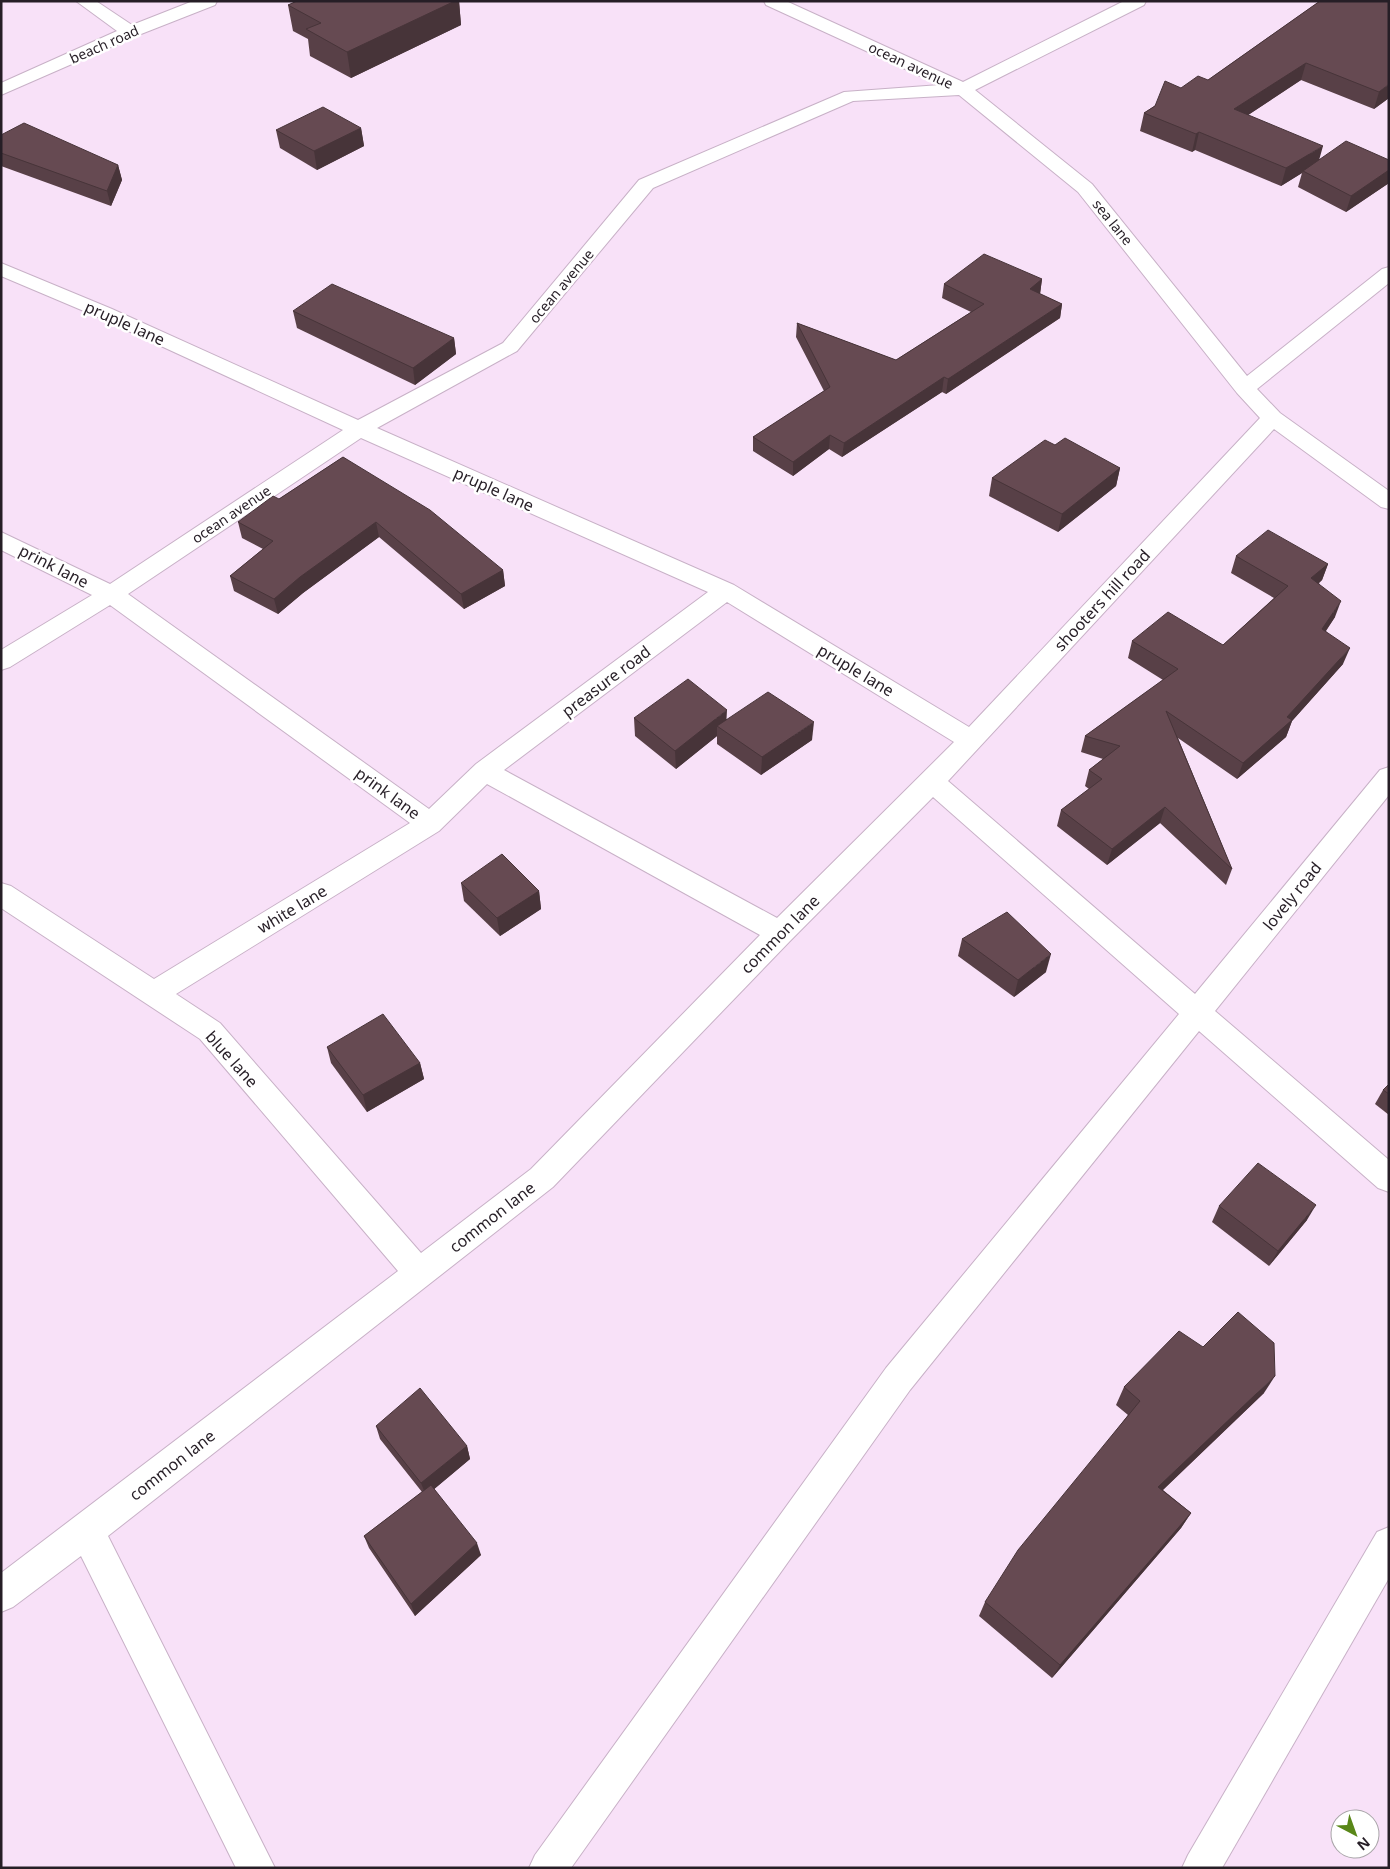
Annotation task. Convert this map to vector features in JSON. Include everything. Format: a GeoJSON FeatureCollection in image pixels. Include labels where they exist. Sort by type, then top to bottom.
{"type":"FeatureCollection","features":[{"type":"Feature","properties":{"kind":"street"},"geometry":{"type":"LineString","coordinates":[[84,1],[130,32]]}},
{"type":"Feature","properties":{"kind":"street","name":"beach road"},"geometry":{"type":"LineString","coordinates":[[1,90],[130,32],[209,1]]}},
{"type":"Feature","properties":{"kind":"street","name":"ocean avenue"},"geometry":{"type":"LineString","coordinates":[[772,1],[963,89]]}},
{"type":"Feature","properties":{"kind":"street"},"geometry":{"type":"LineString","coordinates":[[963,89],[1138,1]]}},
{"type":"Feature","properties":{"kind":"street","name":"ocean avenue"},"geometry":{"type":"LineString","coordinates":[[1,661],[111,594],[359,429],[510,347],[646,184],[850,96],[963,89]]}},
{"type":"Feature","properties":{"kind":"street","name":"sea lane"},"geometry":{"type":"LineString","coordinates":[[963,89],[1085,188],[1245,388],[1272,418],[1389,502]]}},
{"type":"Feature","properties":{"kind":"street","name":"pruple lane"},"geometry":{"type":"LineString","coordinates":[[1,269],[105,313],[359,429],[726,591],[971,740]]}},
{"type":"Feature","properties":{"kind":"street"},"geometry":{"type":"LineString","coordinates":[[1245,388],[1389,273]]}},
{"type":"Feature","properties":{"kind":"street","name":"shooters hill road"},"geometry":{"type":"LineString","coordinates":[[932,782],[1272,418]]}},
{"type":"Feature","properties":{"kind":"street","name":"prink lane"},"geometry":{"type":"LineString","coordinates":[[1,540],[111,594],[430,824],[485,771]]}},
{"type":"Feature","properties":{"kind":"street","name":"preasure road"},"geometry":{"type":"LineString","coordinates":[[485,771],[726,591]]}},
{"type":"Feature","properties":{"kind":"street"},"geometry":{"type":"LineString","coordinates":[[485,771],[780,934]]}},
{"type":"Feature","properties":{"kind":"street","name":"lovely road"},"geometry":{"type":"LineString","coordinates":[[548,1868],[898,1379],[1389,777]]}},
{"type":"Feature","properties":{"kind":"street"},"geometry":{"type":"LineString","coordinates":[[932,782],[1196,1014],[1389,1180]]}},
{"type":"Feature","properties":{"kind":"street","name":"common lane"},"geometry":{"type":"LineString","coordinates":[[1,1594],[87,1531],[542,1178],[780,934],[932,782]]}},
{"type":"Feature","properties":{"kind":"street","name":"white lane"},"geometry":{"type":"LineString","coordinates":[[153,994],[430,824]]}},
{"type":"Feature","properties":{"kind":"street","name":"blue lane"},"geometry":{"type":"LineString","coordinates":[[1,894],[210,1031],[419,1273]]}},
{"type":"Feature","properties":{"kind":"street"},"geometry":{"type":"LineString","coordinates":[[87,1531],[256,1868]]}},
{"type":"Feature","properties":{"kind":"street"},"geometry":{"type":"LineString","coordinates":[[1201,1868],[1389,1544]]}},
{"type":"Feature","properties":{"kind":"building"},"geometry":{"type":"Polygon","coordinates":[[[297,1],[455,1],[347,52],[306,29],[321,23],[288,5],[297,1]]]}},
{"type":"Feature","properties":{"kind":"building"},"geometry":{"type":"Polygon","coordinates":[[[1320,1],[1389,1],[1389,84],[1379,92],[1306,63],[1234,109],[1323,146],[1286,168],[1199,132],[1196,134],[1144,113],[1155,106],[1165,81],[1181,88],[1198,76],[1208,80],[1320,1]]]}},
{"type":"Feature","properties":{"kind":"building"},"geometry":{"type":"Polygon","coordinates":[[[323,107],[361,128],[314,151],[276,130],[323,107]]]}},
{"type":"Feature","properties":{"kind":"building"},"geometry":{"type":"Polygon","coordinates":[[[24,123],[118,165],[107,191],[1,153],[1,135],[24,123]]]}},
{"type":"Feature","properties":{"kind":"building"},"geometry":{"type":"Polygon","coordinates":[[[1346,141],[1389,160],[1389,170],[1351,196],[1303,171],[1346,141]]]}},
{"type":"Feature","properties":{"kind":"building"},"geometry":{"type":"Polygon","coordinates":[[[984,254],[1042,279],[1030,289],[1062,304],[948,379],[944,377],[844,443],[830,435],[793,462],[753,437],[830,387],[797,323],[896,360],[984,304],[944,284],[984,254]]]}},
{"type":"Feature","properties":{"kind":"building"},"geometry":{"type":"Polygon","coordinates":[[[332,284],[454,338],[413,368],[293,311],[332,284]]]}},
{"type":"Feature","properties":{"kind":"building"},"geometry":{"type":"Polygon","coordinates":[[[1065,438],[1120,468],[1062,514],[992,478],[1045,440],[1055,445],[1065,438]]]}},
{"type":"Feature","properties":{"kind":"building"},"geometry":{"type":"Polygon","coordinates":[[[343,457],[430,510],[503,570],[461,594],[376,522],[300,577],[274,599],[230,576],[273,541],[238,522],[273,496],[279,499],[343,457]]]}},
{"type":"Feature","properties":{"kind":"building"},"geometry":{"type":"Polygon","coordinates":[[[1268,530],[1328,564],[1311,578],[1341,601],[1322,629],[1350,648],[1287,717],[1292,720],[1243,763],[1166,711],[1232,869],[1165,807],[1112,849],[1061,810],[1102,779],[1089,770],[1120,746],[1085,736],[1178,669],[1132,641],[1168,612],[1223,645],[1288,586],[1236,556],[1268,530]]]}},
{"type":"Feature","properties":{"kind":"building"},"geometry":{"type":"Polygon","coordinates":[[[688,679],[727,710],[675,751],[634,718],[688,679]]]}},
{"type":"Feature","properties":{"kind":"building"},"geometry":{"type":"Polygon","coordinates":[[[768,692],[814,722],[762,757],[717,726],[768,692]]]}},
{"type":"Feature","properties":{"kind":"building"},"geometry":{"type":"Polygon","coordinates":[[[502,854],[539,891],[497,918],[461,883],[502,854]]]}},
{"type":"Feature","properties":{"kind":"building"},"geometry":{"type":"Polygon","coordinates":[[[1007,912],[1051,954],[1018,980],[962,939],[1007,912]]]}},
{"type":"Feature","properties":{"kind":"building"},"geometry":{"type":"Polygon","coordinates":[[[383,1014],[420,1063],[363,1095],[327,1047],[383,1014]]]}},
{"type":"Feature","properties":{"kind":"building"},"geometry":{"type":"Polygon","coordinates":[[[1389,1084],[1389,1094],[1383,1090],[1389,1084]]]}},
{"type":"Feature","properties":{"kind":"building"},"geometry":{"type":"Polygon","coordinates":[[[1258,1163],[1316,1205],[1278,1251],[1219,1206],[1258,1163]]]}},
{"type":"Feature","properties":{"kind":"building"},"geometry":{"type":"Polygon","coordinates":[[[1238,1312],[1274,1343],[1275,1376],[1158,1487],[1191,1513],[1060,1665],[985,1602],[1018,1550],[1140,1401],[1124,1387],[1179,1331],[1203,1347],[1238,1312]]]}},
{"type":"Feature","properties":{"kind":"building"},"geometry":{"type":"Polygon","coordinates":[[[420,1388],[467,1446],[421,1483],[376,1426],[420,1388]]]}},
{"type":"Feature","properties":{"kind":"building"},"geometry":{"type":"Polygon","coordinates":[[[431,1485],[477,1543],[411,1604],[364,1536],[431,1485]]]}}]}
